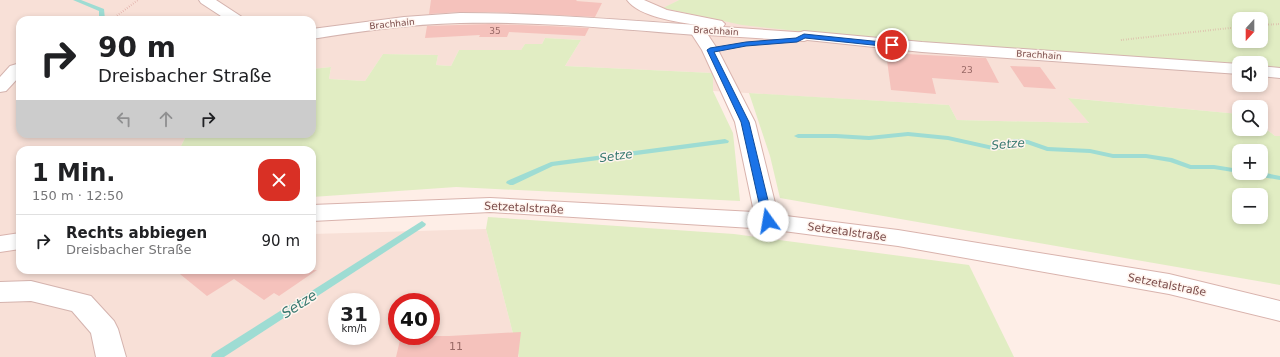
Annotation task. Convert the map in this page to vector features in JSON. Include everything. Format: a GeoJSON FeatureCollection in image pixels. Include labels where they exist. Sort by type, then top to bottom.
{"type":"FeatureCollection","features":[{"type":"Feature","properties":{"kind":"street"},"geometry":{"type":"LineString","coordinates":[[206,0],[231,16]]}},
{"type":"Feature","properties":{"kind":"street"},"geometry":{"type":"LineString","coordinates":[[634,0],[639,4],[657,12],[729,26],[725,44],[768,221]]}},
{"type":"Feature","properties":{"kind":"street","name":"Brachhain"},"geometry":{"type":"LineString","coordinates":[[316,33],[379,25],[459,18],[530,19],[697,30],[725,44],[797,40],[804,36],[922,47],[1232,69]]}},
{"type":"Feature","properties":{"kind":"street"},"geometry":{"type":"LineString","coordinates":[[697,30],[725,44]]}},
{"type":"Feature","properties":{"kind":"street"},"geometry":{"type":"LineString","coordinates":[[0,62],[16,68]]}},
{"type":"Feature","properties":{"kind":"street"},"geometry":{"type":"LineString","coordinates":[[0,88],[16,71]]}},
{"type":"Feature","properties":{"kind":"street"},"geometry":{"type":"LineString","coordinates":[[1268,72],[1280,73]]}},
{"type":"Feature","properties":{"kind":"street","name":"Setzetalstraße"},"geometry":{"type":"LineString","coordinates":[[316,213],[490,206],[768,221],[898,238],[1169,284],[1280,311]]}},
{"type":"Feature","properties":{"kind":"street"},"geometry":{"type":"LineString","coordinates":[[0,244],[16,242]]}},
{"type":"Feature","properties":{"kind":"street"},"geometry":{"type":"LineString","coordinates":[[0,292],[31,291],[81,304],[104,329],[111,357]]}},
{"type":"Feature","properties":{"kind":"path"},"geometry":{"type":"LineString","coordinates":[[116,16],[138,0]]}},
{"type":"Feature","properties":{"kind":"path"},"geometry":{"type":"LineString","coordinates":[[1268,25],[1280,24]]}},
{"type":"Feature","properties":{"kind":"path"},"geometry":{"type":"LineString","coordinates":[[1120,40],[1232,28]]}},
{"type":"Feature","properties":{"kind":"shaded area"},"geometry":{"type":"Polygon","coordinates":[[[0,0],[679,0],[664,8],[1232,66],[1232,92],[1268,92],[1268,70],[1280,71],[1280,136],[1275,136],[1268,130],[1268,100],[1232,100],[1232,113],[1069,98],[1089,123],[957,120],[949,105],[713,91],[713,73],[565,66],[581,40],[545,38],[542,44],[525,44],[521,50],[459,50],[451,66],[436,65],[438,55],[383,54],[365,81],[329,79],[331,67],[316,69],[316,16],[16,16],[16,138],[185,138],[181,146],[16,146],[16,274],[316,274],[316,234],[486,229],[519,357],[0,357],[0,0]]]}},
{"type":"Feature","properties":{"kind":"green space"},"geometry":{"type":"Polygon","coordinates":[[[679,0],[1280,0],[1280,71],[1268,70],[1268,56],[1232,56],[1232,67],[916,44],[742,25],[663,8],[679,0]]]}},
{"type":"Feature","properties":{"kind":"green space"},"geometry":{"type":"Polygon","coordinates":[[[545,38],[581,40],[565,66],[713,73],[713,91],[733,133],[740,201],[456,187],[316,197],[316,146],[181,146],[185,138],[316,138],[316,69],[331,67],[329,79],[365,81],[383,54],[438,55],[436,65],[451,66],[459,50],[521,50],[525,44],[542,44],[545,38]]]}},
{"type":"Feature","properties":{"kind":"green space"},"geometry":{"type":"Polygon","coordinates":[[[749,93],[949,105],[957,120],[1089,123],[1068,98],[1232,113],[1232,136],[1268,136],[1268,130],[1275,136],[1280,136],[1280,285],[780,198],[770,156],[749,93]]]}},
{"type":"Feature","properties":{"kind":"green space"},"geometry":{"type":"Polygon","coordinates":[[[488,217],[734,234],[969,265],[1014,357],[519,357],[486,229],[488,217]]]}},
{"type":"Feature","properties":{"kind":"building"},"geometry":{"type":"Polygon","coordinates":[[[431,0],[577,0],[576,1],[602,3],[595,17],[490,12],[429,14],[431,0]]]}},
{"type":"Feature","properties":{"kind":"building"},"geometry":{"type":"Polygon","coordinates":[[[490,24],[589,28],[585,36],[509,32],[507,37],[479,37],[480,35],[425,38],[427,26],[490,24]]]}},
{"type":"Feature","properties":{"kind":"building"},"geometry":{"type":"Polygon","coordinates":[[[886,53],[986,58],[999,83],[932,78],[936,94],[891,90],[886,53]]]}},
{"type":"Feature","properties":{"kind":"building"},"geometry":{"type":"Polygon","coordinates":[[[1010,66],[1040,67],[1056,89],[1024,87],[1010,66]]]}},
{"type":"Feature","properties":{"kind":"building"},"geometry":{"type":"Polygon","coordinates":[[[180,274],[311,274],[279,296],[274,293],[264,300],[234,279],[207,296],[180,274]]]}},
{"type":"Feature","properties":{"kind":"building"},"geometry":{"type":"Polygon","coordinates":[[[521,332],[518,357],[396,357],[399,345],[440,345],[440,336],[521,332]]]}},
{"type":"Feature","properties":{"kind":"waterway"},"geometry":{"type":"LineString","coordinates":[[76,0],[102,10],[102,16]]}},
{"type":"Feature","properties":{"kind":"waterway","name":"Setze"},"geometry":{"type":"LineString","coordinates":[[798,136],[869,138],[908,134],[948,138],[993,148],[1005,147],[1014,141],[1028,142],[1047,149],[1090,151],[1113,156],[1146,156],[1172,160],[1190,167],[1214,167],[1232,170]]}},
{"type":"Feature","properties":{"kind":"waterway","name":"Setze"},"geometry":{"type":"LineString","coordinates":[[510,183],[551,164],[725,141]]}},
{"type":"Feature","properties":{"kind":"waterway","name":"Setze"},"geometry":{"type":"LineString","coordinates":[[1268,176],[1280,178]]}},
{"type":"Feature","properties":{"kind":"waterway","name":"Setze"},"geometry":{"type":"LineString","coordinates":[[216,357],[422,224]]}},
{"type":"Feature","properties":{"kind":"route"},"geometry":{"type":"LineString","coordinates":[[768,221],[745,122],[710,50],[746,44],[797,40],[804,36],[892,45]]}}]}
